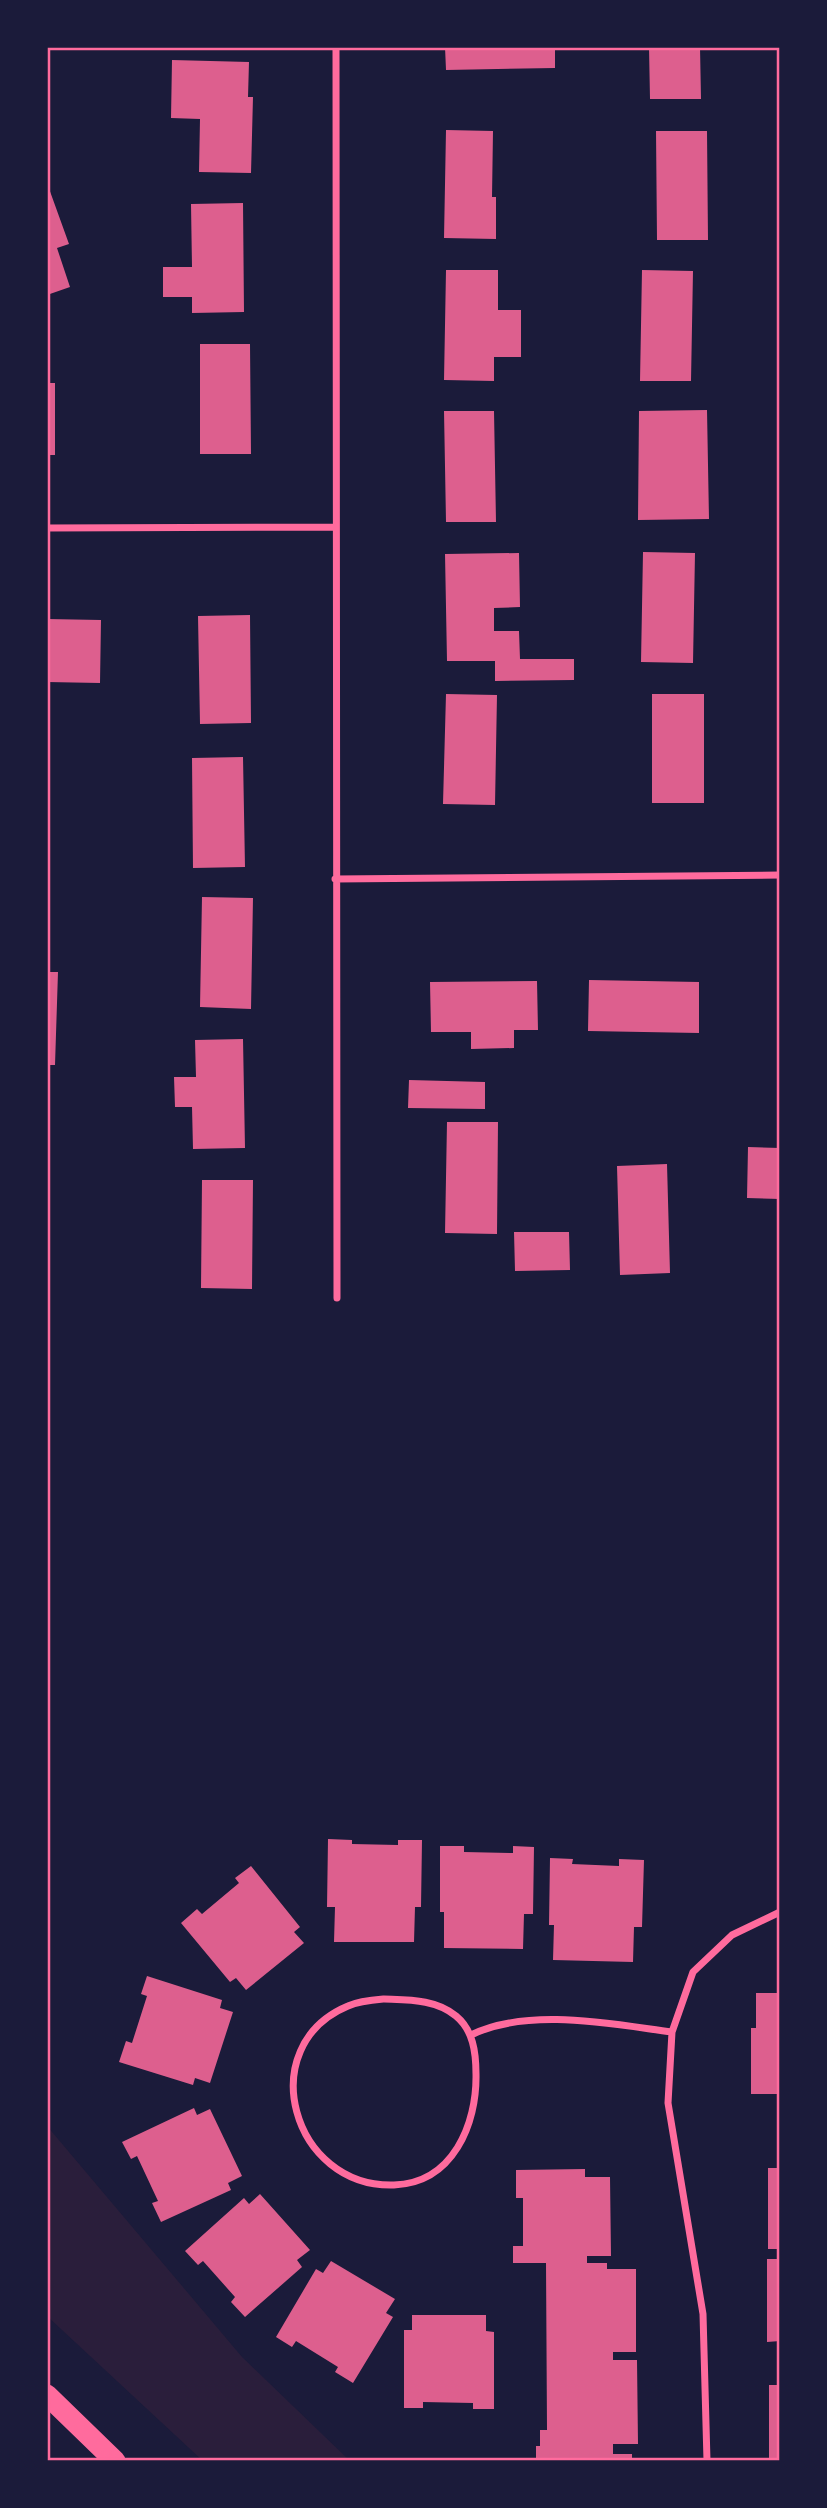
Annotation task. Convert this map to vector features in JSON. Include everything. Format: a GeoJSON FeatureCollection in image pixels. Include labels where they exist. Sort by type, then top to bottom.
{"type":"FeatureCollection","features":[{"type":"Feature","properties":{"kind":"highway"},"geometry":{"type":"LineString","coordinates":[[47,2395],[115,2461]]}},
{"type":"Feature","properties":{"kind":"street"},"geometry":{"type":"LineString","coordinates":[[336,47],[337,1298]]}},
{"type":"Feature","properties":{"kind":"street"},"geometry":{"type":"LineString","coordinates":[[47,528],[335,527]]}},
{"type":"Feature","properties":{"kind":"street"},"geometry":{"type":"LineString","coordinates":[[335,879],[780,876]]}},
{"type":"Feature","properties":{"kind":"street"},"geometry":{"type":"LineString","coordinates":[[707,2461],[703,2314],[668,2103],[672,2032],[693,1972],[732,1935],[780,1912]]}},
{"type":"Feature","properties":{"kind":"street"},"geometry":{"type":"LineString","coordinates":[[384,1999],[419,2000],[456,2015],[471,2035],[476,2077],[471,2123],[452,2157],[436,2171],[397,2185],[354,2179],[318,2155],[297,2117],[293,2095],[301,2052],[328,2017],[347,2006],[384,1999]]}},
{"type":"Feature","properties":{"kind":"street"},"geometry":{"type":"LineString","coordinates":[[471,2035],[507,2021],[593,2022],[672,2032]]}},
{"type":"Feature","properties":{"kind":"shaded area"},"geometry":{"type":"Polygon","coordinates":[[[47,2126],[242,2357],[350,2461],[203,2461],[47,2316],[47,2126]]]}},
{"type":"Feature","properties":{"kind":"building"},"geometry":{"type":"Polygon","coordinates":[[[445,47],[555,47],[555,68],[446,70],[445,47]]]}},
{"type":"Feature","properties":{"kind":"building"},"geometry":{"type":"Polygon","coordinates":[[[649,47],[700,47],[701,99],[650,99],[649,47]]]}},
{"type":"Feature","properties":{"kind":"building"},"geometry":{"type":"Polygon","coordinates":[[[172,60],[249,62],[248,97],[253,97],[251,173],[199,172],[200,119],[171,118],[172,60]]]}},
{"type":"Feature","properties":{"kind":"building"},"geometry":{"type":"Polygon","coordinates":[[[446,130],[493,131],[492,197],[496,197],[496,239],[444,238],[446,130]]]}},
{"type":"Feature","properties":{"kind":"building"},"geometry":{"type":"Polygon","coordinates":[[[656,131],[707,131],[708,240],[657,240],[656,131]]]}},
{"type":"Feature","properties":{"kind":"building"},"geometry":{"type":"Polygon","coordinates":[[[47,183],[69,244],[57,248],[70,287],[47,295],[47,183]]]}},
{"type":"Feature","properties":{"kind":"building"},"geometry":{"type":"Polygon","coordinates":[[[243,203],[244,312],[192,313],[192,297],[163,297],[163,267],[192,267],[191,204],[243,203]]]}},
{"type":"Feature","properties":{"kind":"building"},"geometry":{"type":"Polygon","coordinates":[[[446,270],[498,270],[498,310],[521,310],[521,357],[494,357],[494,381],[444,380],[446,270]]]}},
{"type":"Feature","properties":{"kind":"building"},"geometry":{"type":"Polygon","coordinates":[[[642,270],[693,271],[691,381],[640,381],[642,270]]]}},
{"type":"Feature","properties":{"kind":"building"},"geometry":{"type":"Polygon","coordinates":[[[200,344],[250,344],[251,454],[200,454],[200,344]]]}},
{"type":"Feature","properties":{"kind":"building"},"geometry":{"type":"Polygon","coordinates":[[[47,383],[55,383],[55,455],[47,455],[47,383]]]}},
{"type":"Feature","properties":{"kind":"building"},"geometry":{"type":"Polygon","coordinates":[[[707,410],[709,519],[638,520],[639,411],[707,410]]]}},
{"type":"Feature","properties":{"kind":"building"},"geometry":{"type":"Polygon","coordinates":[[[444,411],[494,411],[496,522],[446,522],[444,411]]]}},
{"type":"Feature","properties":{"kind":"building"},"geometry":{"type":"Polygon","coordinates":[[[643,552],[695,553],[693,663],[641,662],[643,552]]]}},
{"type":"Feature","properties":{"kind":"building"},"geometry":{"type":"Polygon","coordinates":[[[519,553],[520,607],[494,608],[494,631],[519,631],[520,659],[574,659],[574,680],[495,681],[495,661],[447,661],[445,554],[519,553]]]}},
{"type":"Feature","properties":{"kind":"building"},"geometry":{"type":"Polygon","coordinates":[[[250,615],[251,723],[200,724],[198,616],[250,615]]]}},
{"type":"Feature","properties":{"kind":"building"},"geometry":{"type":"Polygon","coordinates":[[[47,619],[101,620],[100,683],[47,682],[47,619]]]}},
{"type":"Feature","properties":{"kind":"building"},"geometry":{"type":"Polygon","coordinates":[[[446,694],[497,695],[495,805],[443,804],[446,694]]]}},
{"type":"Feature","properties":{"kind":"building"},"geometry":{"type":"Polygon","coordinates":[[[652,694],[704,694],[704,803],[652,803],[652,694]]]}},
{"type":"Feature","properties":{"kind":"building"},"geometry":{"type":"Polygon","coordinates":[[[243,757],[245,867],[193,868],[192,758],[243,757]]]}},
{"type":"Feature","properties":{"kind":"building"},"geometry":{"type":"Polygon","coordinates":[[[202,897],[253,898],[251,1009],[200,1007],[202,897]]]}},
{"type":"Feature","properties":{"kind":"building"},"geometry":{"type":"Polygon","coordinates":[[[47,972],[58,972],[55,1065],[47,1065],[47,972]]]}},
{"type":"Feature","properties":{"kind":"building"},"geometry":{"type":"Polygon","coordinates":[[[589,980],[699,982],[699,1033],[588,1031],[589,980]]]}},
{"type":"Feature","properties":{"kind":"building"},"geometry":{"type":"Polygon","coordinates":[[[537,981],[538,1030],[514,1030],[514,1048],[471,1049],[471,1032],[431,1032],[430,982],[537,981]]]}},
{"type":"Feature","properties":{"kind":"building"},"geometry":{"type":"Polygon","coordinates":[[[243,1039],[245,1148],[193,1149],[192,1107],[175,1107],[174,1077],[196,1077],[195,1040],[243,1039]]]}},
{"type":"Feature","properties":{"kind":"building"},"geometry":{"type":"Polygon","coordinates":[[[409,1080],[485,1082],[485,1109],[408,1108],[409,1080]]]}},
{"type":"Feature","properties":{"kind":"building"},"geometry":{"type":"Polygon","coordinates":[[[447,1122],[498,1122],[497,1234],[445,1233],[447,1122]]]}},
{"type":"Feature","properties":{"kind":"building"},"geometry":{"type":"Polygon","coordinates":[[[748,1147],[780,1148],[780,1199],[747,1198],[748,1147]]]}},
{"type":"Feature","properties":{"kind":"building"},"geometry":{"type":"Polygon","coordinates":[[[667,1164],[670,1273],[620,1275],[617,1166],[667,1164]]]}},
{"type":"Feature","properties":{"kind":"building"},"geometry":{"type":"Polygon","coordinates":[[[202,1180],[253,1180],[252,1289],[201,1288],[202,1180]]]}},
{"type":"Feature","properties":{"kind":"building"},"geometry":{"type":"Polygon","coordinates":[[[514,1232],[569,1232],[570,1270],[515,1271],[514,1232]]]}},
{"type":"Feature","properties":{"kind":"building"},"geometry":{"type":"Polygon","coordinates":[[[328,1839],[352,1840],[352,1844],[398,1845],[398,1840],[422,1840],[421,1907],[415,1907],[414,1942],[334,1942],[335,1907],[327,1907],[328,1839]]]}},
{"type":"Feature","properties":{"kind":"building"},"geometry":{"type":"Polygon","coordinates":[[[440,1846],[464,1846],[464,1852],[513,1853],[513,1846],[534,1847],[533,1914],[524,1914],[523,1949],[444,1948],[444,1912],[440,1912],[440,1846]]]}},
{"type":"Feature","properties":{"kind":"building"},"geometry":{"type":"Polygon","coordinates":[[[550,1858],[573,1859],[572,1864],[619,1866],[619,1859],[644,1860],[642,1927],[634,1927],[633,1962],[553,1960],[554,1925],[549,1925],[550,1858]]]}},
{"type":"Feature","properties":{"kind":"building"},"geometry":{"type":"Polygon","coordinates":[[[251,1866],[300,1927],[294,1932],[304,1943],[246,1990],[236,1978],[230,1982],[181,1923],[197,1909],[202,1914],[239,1883],[235,1878],[251,1866]]]}},
{"type":"Feature","properties":{"kind":"building"},"geometry":{"type":"Polygon","coordinates":[[[147,1976],[222,2000],[220,2008],[233,2012],[210,2083],[195,2078],[193,2085],[119,2062],[126,2041],[132,2043],[147,1996],[141,1994],[147,1976]]]}},
{"type":"Feature","properties":{"kind":"building"},"geometry":{"type":"Polygon","coordinates":[[[756,1993],[780,1993],[780,2094],[751,2094],[751,2028],[756,2028],[756,1993]]]}},
{"type":"Feature","properties":{"kind":"building"},"geometry":{"type":"Polygon","coordinates":[[[194,2108],[197,2115],[210,2109],[242,2176],[228,2183],[231,2190],[161,2222],[152,2203],[158,2201],[137,2156],[131,2159],[122,2142],[194,2108]]]}},
{"type":"Feature","properties":{"kind":"building"},"geometry":{"type":"Polygon","coordinates":[[[768,2168],[780,2168],[780,2249],[768,2249],[768,2168]]]}},
{"type":"Feature","properties":{"kind":"building"},"geometry":{"type":"Polygon","coordinates":[[[585,2169],[585,2177],[610,2177],[611,2256],[587,2256],[587,2263],[607,2263],[607,2269],[636,2269],[636,2352],[613,2352],[613,2360],[637,2360],[638,2444],[613,2444],[613,2454],[632,2454],[632,2461],[536,2461],[540,2430],[547,2430],[546,2263],[513,2263],[513,2246],[523,2246],[523,2198],[516,2198],[516,2170],[585,2169]]]}},
{"type":"Feature","properties":{"kind":"building"},"geometry":{"type":"Polygon","coordinates":[[[260,2194],[310,2250],[297,2260],[302,2267],[245,2317],[231,2302],[235,2297],[203,2261],[198,2265],[185,2251],[244,2198],[249,2204],[260,2194]]]}},
{"type":"Feature","properties":{"kind":"building"},"geometry":{"type":"Polygon","coordinates":[[[767,2259],[780,2259],[780,2341],[767,2342],[767,2259]]]}},
{"type":"Feature","properties":{"kind":"building"},"geometry":{"type":"Polygon","coordinates":[[[331,2261],[395,2299],[386,2313],[393,2317],[353,2383],[335,2372],[338,2367],[296,2341],[292,2347],[276,2337],[316,2269],[323,2273],[331,2261]]]}},
{"type":"Feature","properties":{"kind":"building"},"geometry":{"type":"Polygon","coordinates":[[[412,2315],[486,2315],[486,2331],[494,2332],[494,2409],[473,2409],[473,2403],[423,2402],[423,2408],[404,2408],[404,2330],[412,2330],[412,2315]]]}},
{"type":"Feature","properties":{"kind":"building"},"geometry":{"type":"Polygon","coordinates":[[[769,2385],[780,2385],[780,2461],[769,2461],[769,2385]]]}}]}
